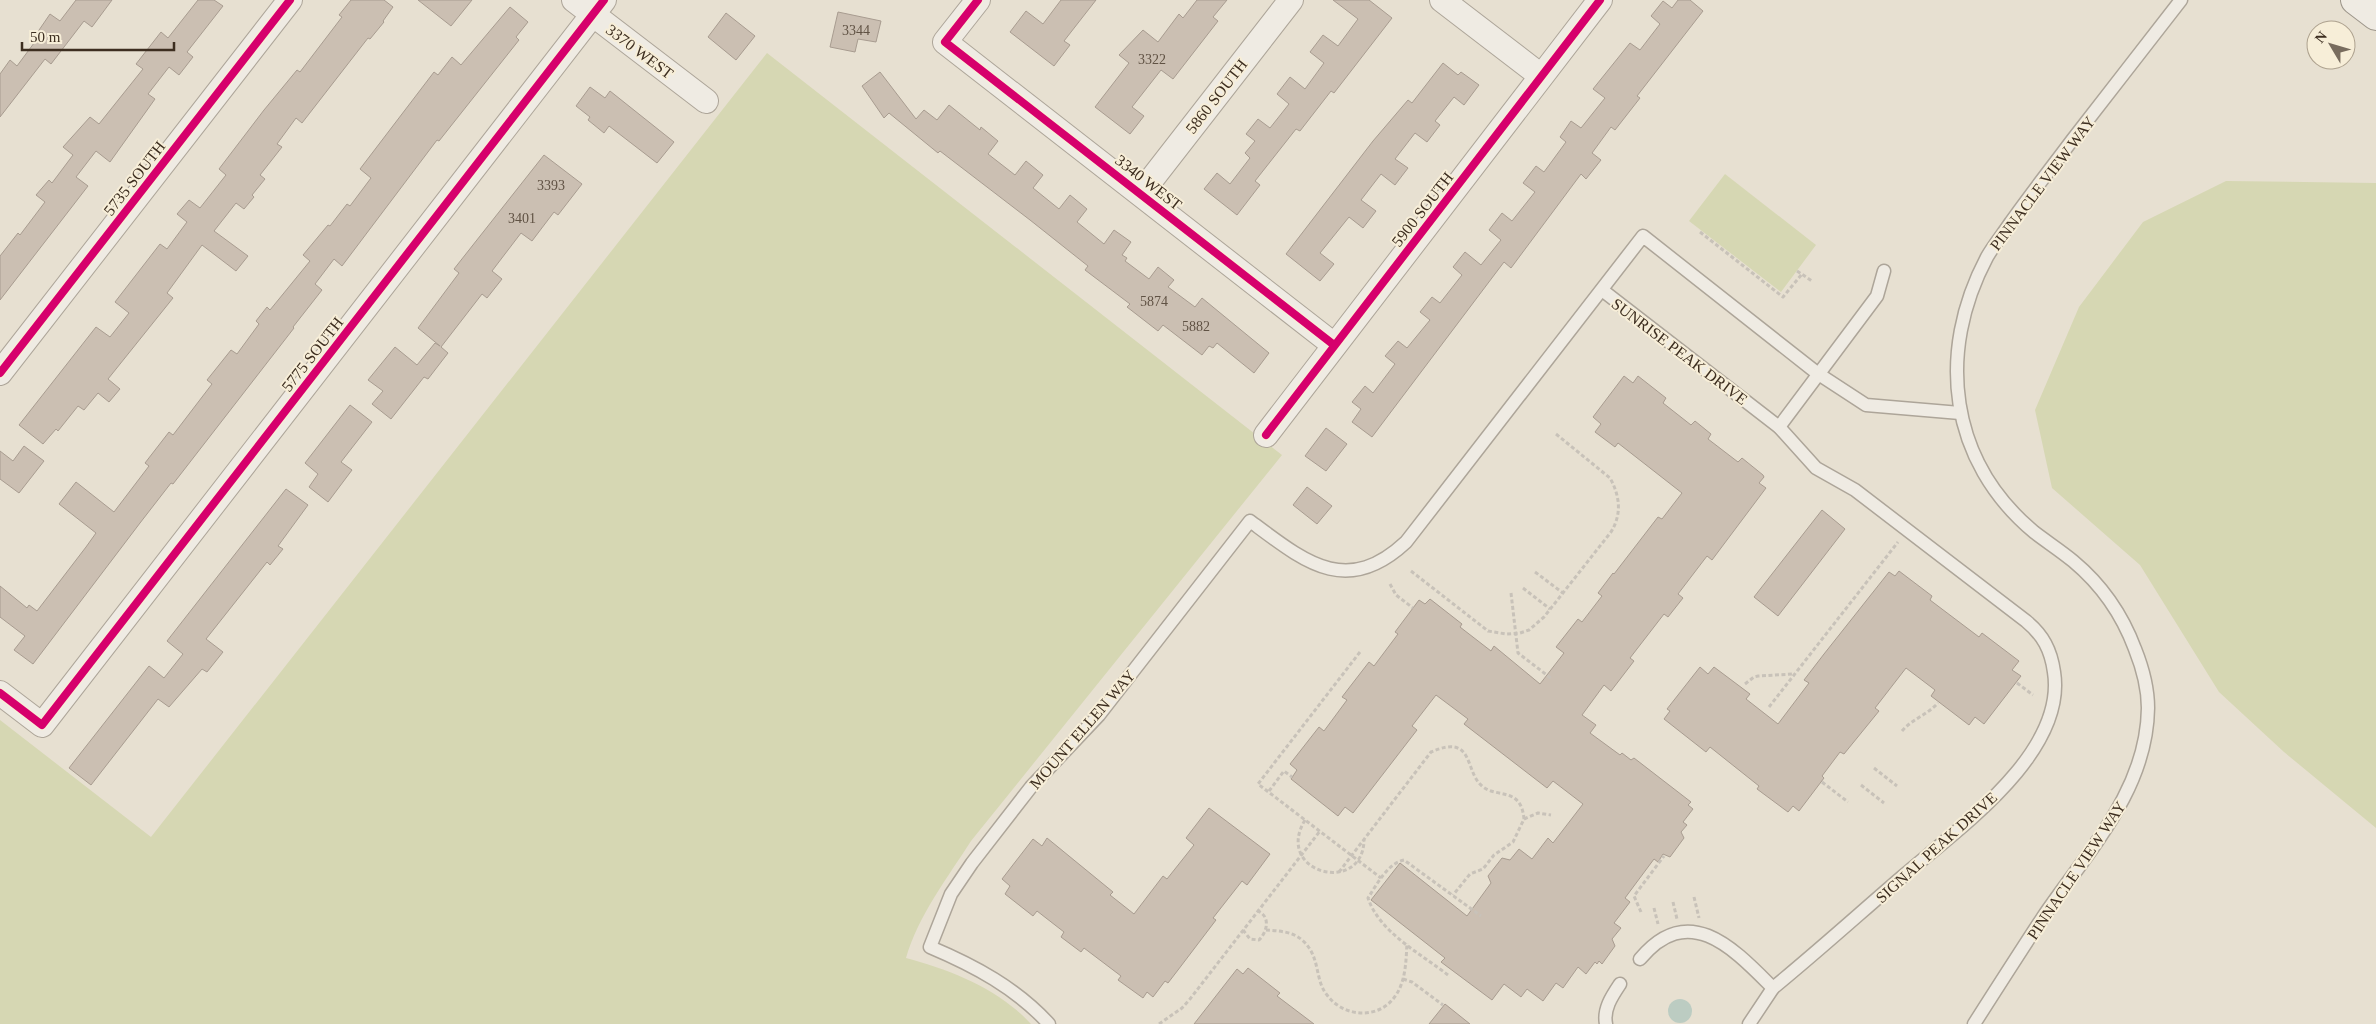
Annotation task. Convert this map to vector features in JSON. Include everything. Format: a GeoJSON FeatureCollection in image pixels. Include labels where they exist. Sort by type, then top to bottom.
{"type":"FeatureCollection","features":[{"type":"Feature","properties":{"kind":"street","name":"5735 SOUTH"},"geometry":{"type":"LineString","coordinates":[[0,373],[290,0]]}},
{"type":"Feature","properties":{"kind":"street","name":"3370 WEST"},"geometry":{"type":"LineString","coordinates":[[574,0],[598,7],[706,101]]}},
{"type":"Feature","properties":{"kind":"street","name":"3340 WEST"},"geometry":{"type":"LineString","coordinates":[[978,0],[945,42],[1334,345]]}},
{"type":"Feature","properties":{"kind":"street","name":"5860 SOUTH"},"geometry":{"type":"LineString","coordinates":[[1141,193],[1291,0]]}},
{"type":"Feature","properties":{"kind":"street"},"geometry":{"type":"LineString","coordinates":[[1442,0],[1541,76]]}},
{"type":"Feature","properties":{"kind":"street","name":"5900 SOUTH"},"geometry":{"type":"LineString","coordinates":[[1266,435],[1600,0]]}},
{"type":"Feature","properties":{"kind":"street"},"geometry":{"type":"LineString","coordinates":[[2355,0],[2376,16]]}},
{"type":"Feature","properties":{"kind":"street","name":"5775 SOUTH"},"geometry":{"type":"LineString","coordinates":[[0,692],[42,725],[598,7]]}},
{"type":"Feature","properties":{"kind":"lane","name":"PINNACLE VIEW WAY"},"geometry":{"type":"LineString","coordinates":[[1974,1024],[2044,916],[2099,839],[2126,795],[2141,755],[2148,710],[2146,677],[2123,620],[2103,590],[2075,562],[2012,512],[1994,489],[1974,455],[1960,413],[1959,344],[1966,305],[1988,256],[2031,194],[2181,0]]}},
{"type":"Feature","properties":{"kind":"lane"},"geometry":{"type":"LineString","coordinates":[[1602,290],[1643,236],[1817,373],[1866,405],[1960,413]]}},
{"type":"Feature","properties":{"kind":"lane"},"geometry":{"type":"LineString","coordinates":[[1779,426],[1817,373],[1877,296],[1884,271]]}},
{"type":"Feature","properties":{"kind":"lane","name":"SUNRISE PEAK DRIVE"},"geometry":{"type":"LineString","coordinates":[[1250,521],[1303,560],[1327,569],[1364,568],[1386,558],[1406,542],[1602,290],[1779,426],[1816,468],[1855,490],[2035,628],[2047,645],[2055,678]]}},
{"type":"Feature","properties":{"kind":"lane","name":"MOUNT ELLEN WAY"},"geometry":{"type":"LineString","coordinates":[[1049,1024],[1023,999],[1000,982],[960,960],[930,947],[951,894],[972,863],[1031,787],[1099,715],[1250,521]]}},
{"type":"Feature","properties":{"kind":"lane","name":"SIGNAL PEAK DRIVE"},"geometry":{"type":"LineString","coordinates":[[1749,1024],[1773,988],[1976,813],[2011,778],[2046,728],[2053,702],[2055,678]]}},
{"type":"Feature","properties":{"kind":"lane"},"geometry":{"type":"LineString","coordinates":[[1640,959],[1662,940],[1692,931],[1703,933],[1737,953],[1773,988]]}},
{"type":"Feature","properties":{"kind":"lane"},"geometry":{"type":"LineString","coordinates":[[1606,1024],[1605,1018],[1608,1006],[1620,984]]}},
{"type":"Feature","properties":{"kind":"path"},"geometry":{"type":"LineString","coordinates":[[1700,232],[1783,297],[1802,274]]}},
{"type":"Feature","properties":{"kind":"path"},"geometry":{"type":"LineString","coordinates":[[1797,271],[1812,281]]}},
{"type":"Feature","properties":{"kind":"path"},"geometry":{"type":"LineString","coordinates":[[1411,570],[1483,628],[1500,634],[1514,634],[1528,630],[1550,610],[1611,532],[1616,522],[1619,505],[1615,487],[1610,478],[1556,434]]}},
{"type":"Feature","properties":{"kind":"path"},"geometry":{"type":"LineString","coordinates":[[1769,707],[1898,541]]}},
{"type":"Feature","properties":{"kind":"path"},"geometry":{"type":"LineString","coordinates":[[1535,572],[1563,593]]}},
{"type":"Feature","properties":{"kind":"path"},"geometry":{"type":"LineString","coordinates":[[1390,584],[1396,595],[1413,608]]}},
{"type":"Feature","properties":{"kind":"path"},"geometry":{"type":"LineString","coordinates":[[1523,588],[1550,610]]}},
{"type":"Feature","properties":{"kind":"path"},"geometry":{"type":"LineString","coordinates":[[1511,593],[1514,634],[1518,653],[1552,679]]}},
{"type":"Feature","properties":{"kind":"path"},"geometry":{"type":"LineString","coordinates":[[1360,652],[1258,784],[1381,878]]}},
{"type":"Feature","properties":{"kind":"path"},"geometry":{"type":"LineString","coordinates":[[1745,684],[1758,676],[1794,674]]}},
{"type":"Feature","properties":{"kind":"path"},"geometry":{"type":"LineString","coordinates":[[2017,683],[2033,695]]}},
{"type":"Feature","properties":{"kind":"path"},"geometry":{"type":"LineString","coordinates":[[1902,731],[1908,724],[1925,715],[1938,703]]}},
{"type":"Feature","properties":{"kind":"path"},"geometry":{"type":"LineString","coordinates":[[1339,872],[1431,752],[1444,748],[1455,748],[1465,754],[1483,788],[1511,796],[1519,805],[1524,819],[1522,827],[1513,842],[1494,855],[1483,869],[1470,874],[1453,895]]}},
{"type":"Feature","properties":{"kind":"path"},"geometry":{"type":"LineString","coordinates":[[1874,768],[1897,786]]}},
{"type":"Feature","properties":{"kind":"path"},"geometry":{"type":"LineString","coordinates":[[1268,791],[1284,771],[1292,777]]}},
{"type":"Feature","properties":{"kind":"path"},"geometry":{"type":"LineString","coordinates":[[1822,782],[1848,802]]}},
{"type":"Feature","properties":{"kind":"path"},"geometry":{"type":"LineString","coordinates":[[1861,784],[1884,803]]}},
{"type":"Feature","properties":{"kind":"path"},"geometry":{"type":"LineString","coordinates":[[1524,819],[1538,813],[1552,814]]}},
{"type":"Feature","properties":{"kind":"path"},"geometry":{"type":"LineString","coordinates":[[1305,820],[1298,837],[1301,855],[1318,870],[1339,872],[1352,866],[1358,860],[1364,847],[1364,839]]}},
{"type":"Feature","properties":{"kind":"path"},"geometry":{"type":"LineString","coordinates":[[1159,1024],[1190,999],[1320,831]]}},
{"type":"Feature","properties":{"kind":"path"},"geometry":{"type":"LineString","coordinates":[[1641,912],[1634,896],[1664,856]]}},
{"type":"Feature","properties":{"kind":"path"},"geometry":{"type":"LineString","coordinates":[[1448,974],[1390,930],[1372,908],[1368,898],[1381,878],[1397,861],[1404,860],[1481,916]]}},
{"type":"Feature","properties":{"kind":"path"},"geometry":{"type":"LineString","coordinates":[[1243,930],[1250,939],[1255,940],[1262,936],[1266,930],[1265,916],[1258,912]]}},
{"type":"Feature","properties":{"kind":"path"},"geometry":{"type":"LineString","coordinates":[[1266,930],[1290,933],[1302,940],[1313,953],[1326,995],[1336,1004],[1350,1012],[1364,1014],[1382,1009],[1396,996],[1403,979],[1407,943]]}},
{"type":"Feature","properties":{"kind":"path"},"geometry":{"type":"LineString","coordinates":[[1403,979],[1412,982],[1444,1005]]}},
{"type":"Feature","properties":{"kind":"green space"},"geometry":{"type":"Polygon","coordinates":[[[767,53],[1282,455],[971,841],[934,897],[911,942],[906,958],[940,968],[973,982],[1004,1001],[1031,1024],[0,1024],[0,720],[151,837],[767,53]]]}},
{"type":"Feature","properties":{"kind":"green space"},"geometry":{"type":"Polygon","coordinates":[[[1725,174],[1816,245],[1781,292],[1689,221],[1725,174]]]}},
{"type":"Feature","properties":{"kind":"green space"},"geometry":{"type":"Polygon","coordinates":[[[2226,181],[2376,183],[2376,828],[2284,752],[2219,692],[2140,565],[2052,488],[2035,410],[2079,307],[2143,222],[2226,181]]]}},
{"type":"Feature","properties":{"kind":"shaded area"},"geometry":{"type":"Polygon","coordinates":[[[1680,999],[1685,1000],[1691,1006],[1691,1016],[1685,1022],[1680,1023],[1675,1022],[1669,1016],[1668,1011],[1669,1006],[1675,1000],[1680,999]]]}},
{"type":"Feature","properties":{"kind":"building"},"geometry":{"type":"Polygon","coordinates":[[[76,0],[112,0],[92,27],[84,21],[51,64],[45,59],[0,117],[0,74],[10,60],[17,66],[40,35],[37,33],[50,14],[60,21],[76,0]]]}},
{"type":"Feature","properties":{"kind":"building"},"geometry":{"type":"Polygon","coordinates":[[[198,0],[214,0],[223,6],[187,52],[193,57],[179,75],[169,67],[148,94],[155,99],[110,162],[96,151],[76,177],[88,186],[0,300],[0,256],[18,233],[20,235],[45,202],[36,195],[49,180],[52,183],[73,155],[63,147],[90,117],[99,124],[143,69],[136,64],[161,32],[168,38],[198,0]]]}},
{"type":"Feature","properties":{"kind":"building"},"geometry":{"type":"Polygon","coordinates":[[[351,0],[384,0],[393,7],[384,22],[370,39],[368,38],[302,123],[296,118],[277,144],[282,147],[260,175],[265,179],[252,195],[254,197],[244,209],[236,203],[214,231],[248,256],[236,271],[202,245],[167,293],[173,298],[108,379],[120,389],[109,402],[98,393],[84,410],[78,406],[58,431],[56,429],[43,444],[19,425],[96,327],[110,337],[129,313],[115,302],[160,244],[167,249],[187,222],[177,214],[189,200],[200,208],[226,175],[219,169],[297,70],[300,72],[342,17],[339,15],[351,0]]]}},
{"type":"Feature","properties":{"kind":"building"},"geometry":{"type":"Polygon","coordinates":[[[418,0],[472,0],[451,26],[418,0]]]}},
{"type":"Feature","properties":{"kind":"building"},"geometry":{"type":"Polygon","coordinates":[[[1061,0],[1096,0],[1064,41],[1070,45],[1054,66],[1010,32],[1026,11],[1043,24],[1061,0]]]}},
{"type":"Feature","properties":{"kind":"building"},"geometry":{"type":"Polygon","coordinates":[[[1197,0],[1227,0],[1213,17],[1218,21],[1173,79],[1161,70],[1132,107],[1144,116],[1130,134],[1095,107],[1129,63],[1119,55],[1143,30],[1158,42],[1179,14],[1183,18],[1197,0]]]}},
{"type":"Feature","properties":{"kind":"building"},"geometry":{"type":"Polygon","coordinates":[[[1333,0],[1369,0],[1392,18],[1334,93],[1331,91],[1300,131],[1296,129],[1255,181],[1260,185],[1237,215],[1204,189],[1217,173],[1230,184],[1250,158],[1245,153],[1255,141],[1246,134],[1258,119],[1270,128],[1289,104],[1277,94],[1290,77],[1305,89],[1324,63],[1310,52],[1323,35],[1338,46],[1358,19],[1333,0]]]}},
{"type":"Feature","properties":{"kind":"building"},"geometry":{"type":"Polygon","coordinates":[[[1678,0],[1690,0],[1703,11],[1637,96],[1640,98],[1615,130],[1611,127],[1592,153],[1601,160],[1586,179],[1581,174],[1511,268],[1504,262],[1372,437],[1352,422],[1361,409],[1352,402],[1365,386],[1373,393],[1395,364],[1385,356],[1398,341],[1407,348],[1430,320],[1420,312],[1432,297],[1440,303],[1462,275],[1453,267],[1465,252],[1481,265],[1501,240],[1489,230],[1502,213],[1512,221],[1535,192],[1523,183],[1536,166],[1544,172],[1566,142],[1560,137],[1571,121],[1581,128],[1605,98],[1593,89],[1630,43],[1640,50],[1660,24],[1651,16],[1663,1],[1672,8],[1678,0]]]}},
{"type":"Feature","properties":{"kind":"building"},"geometry":{"type":"Polygon","coordinates":[[[510,7],[528,22],[516,37],[519,40],[439,141],[437,140],[342,266],[334,259],[315,284],[322,290],[294,328],[173,484],[171,483],[33,664],[14,650],[25,636],[0,617],[0,586],[27,608],[29,605],[37,611],[96,533],[59,504],[76,482],[114,512],[149,466],[145,463],[169,432],[173,435],[212,384],[207,380],[231,350],[237,354],[259,324],[256,321],[267,307],[270,310],[310,261],[303,255],[347,204],[350,206],[371,178],[360,169],[434,72],[438,75],[452,57],[461,65],[510,7]]]}},
{"type":"Feature","properties":{"kind":"building"},"geometry":{"type":"Polygon","coordinates":[[[838,12],[881,21],[876,42],[858,39],[855,52],[830,47],[838,12]]]}},
{"type":"Feature","properties":{"kind":"building"},"geometry":{"type":"Polygon","coordinates":[[[726,13],[755,36],[736,60],[708,37],[726,13]]]}},
{"type":"Feature","properties":{"kind":"building"},"geometry":{"type":"Polygon","coordinates":[[[1443,63],[1458,75],[1461,72],[1479,85],[1464,105],[1454,97],[1435,121],[1440,125],[1427,142],[1415,133],[1395,159],[1408,168],[1395,185],[1381,174],[1361,200],[1376,211],[1363,228],[1349,217],[1320,253],[1334,264],[1320,281],[1286,254],[1373,141],[1408,100],[1412,103],[1443,63]]]}},
{"type":"Feature","properties":{"kind":"building"},"geometry":{"type":"Polygon","coordinates":[[[880,72],[916,119],[924,110],[937,120],[949,105],[980,130],[981,127],[998,141],[988,154],[1015,175],[1026,161],[1043,175],[1033,188],[1059,209],[1070,195],[1087,209],[1077,222],[1104,244],[1114,230],[1131,242],[1122,255],[1127,258],[1125,261],[1149,279],[1158,267],[1174,280],[1168,287],[1195,307],[1202,298],[1269,353],[1254,373],[1217,343],[1213,348],[1209,346],[1202,355],[1163,325],[1158,331],[1127,307],[1130,304],[1085,270],[1088,266],[1030,220],[940,151],[938,153],[889,113],[884,118],[862,86],[880,72]]]}},
{"type":"Feature","properties":{"kind":"building"},"geometry":{"type":"Polygon","coordinates":[[[590,87],[605,98],[610,91],[674,142],[657,163],[609,126],[604,133],[588,120],[590,117],[576,106],[590,87]]]}},
{"type":"Feature","properties":{"kind":"building"},"geometry":{"type":"Polygon","coordinates":[[[544,155],[582,184],[558,215],[554,212],[532,241],[521,233],[492,271],[502,279],[487,298],[482,294],[441,347],[448,353],[428,379],[424,377],[391,419],[372,404],[383,391],[368,380],[395,347],[417,365],[435,343],[440,346],[418,328],[459,273],[454,269],[544,155]]]}},
{"type":"Feature","properties":{"kind":"building"},"geometry":{"type":"Polygon","coordinates":[[[1624,376],[1633,383],[1638,376],[1666,398],[1663,403],[1691,425],[1695,421],[1711,434],[1708,439],[1738,462],[1742,458],[1763,475],[1764,477],[1759,483],[1766,488],[1712,560],[1707,556],[1678,594],[1683,598],[1668,617],[1664,614],[1630,658],[1634,661],[1611,691],[1604,685],[1582,715],[1596,725],[1590,733],[1620,755],[1622,753],[1631,760],[1634,758],[1691,802],[1688,805],[1693,809],[1683,822],[1687,825],[1681,832],[1684,838],[1670,857],[1663,854],[1658,862],[1654,859],[1625,898],[1630,902],[1614,923],[1621,928],[1612,939],[1615,946],[1602,964],[1599,961],[1597,964],[1595,962],[1586,974],[1578,967],[1563,988],[1556,983],[1543,1001],[1527,989],[1521,997],[1504,984],[1492,1000],[1441,962],[1445,958],[1371,900],[1400,863],[1467,916],[1491,883],[1488,876],[1502,858],[1510,860],[1519,849],[1532,859],[1548,838],[1553,843],[1583,804],[1553,781],[1547,788],[1464,724],[1468,719],[1436,695],[1412,726],[1417,730],[1353,813],[1345,807],[1338,816],[1291,779],[1297,770],[1290,764],[1319,727],[1324,731],[1347,700],[1342,697],[1369,662],[1374,666],[1398,634],[1395,632],[1419,600],[1425,604],[1430,599],[1462,624],[1460,627],[1491,651],[1494,646],[1540,684],[1564,653],[1556,647],[1578,619],[1582,622],[1602,596],[1598,593],[1613,573],[1658,517],[1662,519],[1682,493],[1618,443],[1615,447],[1595,432],[1601,424],[1593,417],[1624,376]]]}},
{"type":"Feature","properties":{"kind":"building"},"geometry":{"type":"Polygon","coordinates":[[[350,405],[372,422],[341,462],[352,470],[328,502],[309,487],[318,474],[305,463],[350,405]]]}},
{"type":"Feature","properties":{"kind":"building"},"geometry":{"type":"Polygon","coordinates":[[[1326,428],[1347,444],[1326,471],[1305,456],[1326,428]]]}},
{"type":"Feature","properties":{"kind":"building"},"geometry":{"type":"Polygon","coordinates":[[[24,446],[44,461],[19,493],[0,479],[0,451],[13,461],[24,446]]]}},
{"type":"Feature","properties":{"kind":"building"},"geometry":{"type":"Polygon","coordinates":[[[1307,487],[1332,506],[1317,524],[1293,505],[1307,487]]]}},
{"type":"Feature","properties":{"kind":"building"},"geometry":{"type":"Polygon","coordinates":[[[286,489],[308,505],[278,546],[283,549],[270,565],[267,562],[206,639],[223,652],[207,672],[202,669],[169,707],[158,699],[91,785],[69,768],[149,666],[164,678],[183,654],[167,641],[286,489]]]}},
{"type":"Feature","properties":{"kind":"building"},"geometry":{"type":"Polygon","coordinates":[[[1822,510],[1845,529],[1778,616],[1754,597],[1822,510]]]}},
{"type":"Feature","properties":{"kind":"building"},"geometry":{"type":"Polygon","coordinates":[[[1899,571],[1932,596],[1930,600],[1979,637],[1982,633],[2019,661],[2012,670],[2021,676],[1984,724],[1975,717],[1969,725],[1931,696],[1935,690],[1906,668],[1875,708],[1879,711],[1844,754],[1840,752],[1822,776],[1824,778],[1799,811],[1793,806],[1788,812],[1757,789],[1759,786],[1710,747],[1706,752],[1664,719],[1670,711],[1667,709],[1700,667],[1708,674],[1714,667],[1750,694],[1746,699],[1778,724],[1809,683],[1804,680],[1824,654],[1889,572],[1895,576],[1899,571]]]}},
{"type":"Feature","properties":{"kind":"building"},"geometry":{"type":"Polygon","coordinates":[[[1209,808],[1270,854],[1247,885],[1242,881],[1213,918],[1216,920],[1178,970],[1168,983],[1165,981],[1153,997],[1147,992],[1143,998],[1118,980],[1121,976],[1084,948],[1081,952],[1061,937],[1064,932],[1037,911],[1033,916],[1005,894],[1010,886],[1002,879],[1033,839],[1042,846],[1047,838],[1113,892],[1110,895],[1134,914],[1163,876],[1167,879],[1194,845],[1186,838],[1209,808]]]}},
{"type":"Feature","properties":{"kind":"building"},"geometry":{"type":"Polygon","coordinates":[[[1248,968],[1280,993],[1277,996],[1314,1024],[1194,1024],[1237,969],[1243,974],[1248,968]]]}},
{"type":"Feature","properties":{"kind":"building"},"geometry":{"type":"Polygon","coordinates":[[[1445,1004],[1470,1024],[1429,1024],[1445,1004]]]}},
{"type":"Feature","properties":{"kind":"cycle path"},"geometry":{"type":"LineString","coordinates":[[0,373],[290,0]]}},
{"type":"Feature","properties":{"kind":"cycle path"},"geometry":{"type":"LineString","coordinates":[[0,693],[42,725],[604,0]]}},
{"type":"Feature","properties":{"kind":"cycle path"},"geometry":{"type":"LineString","coordinates":[[978,0],[945,42],[1334,345]]}},
{"type":"Feature","properties":{"kind":"cycle path"},"geometry":{"type":"LineString","coordinates":[[1266,435],[1600,0]]}}]}
